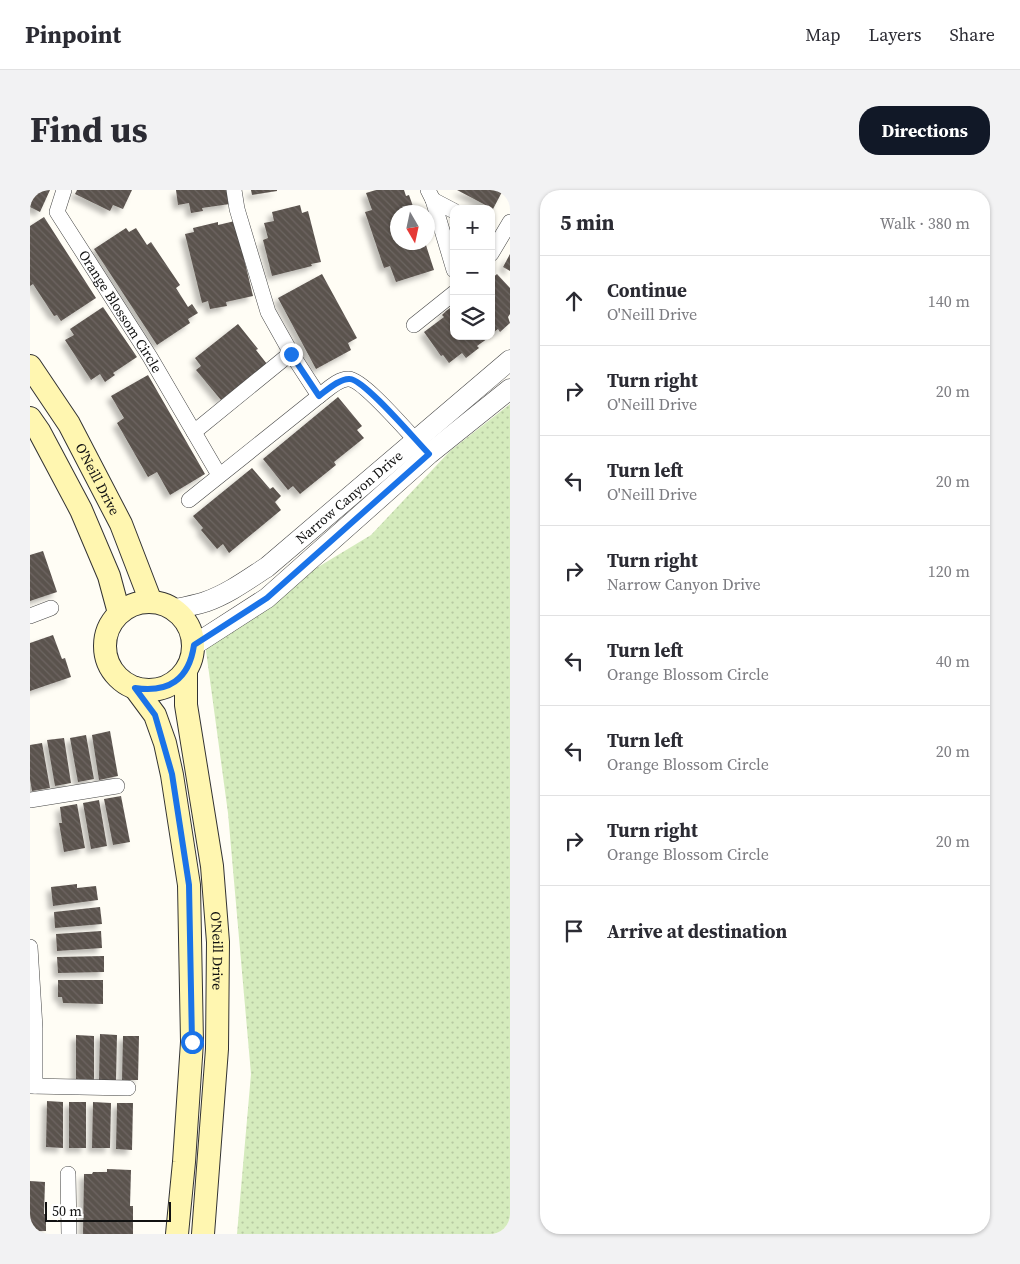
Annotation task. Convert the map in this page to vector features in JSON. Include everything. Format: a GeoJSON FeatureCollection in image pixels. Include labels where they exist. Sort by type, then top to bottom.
{"type":"FeatureCollection","features":[{"type":"Feature","properties":{"kind":"main road","name":"O'Neill Drive"},"geometry":{"type":"LineString","coordinates":[[30,366],[69,424],[120,524],[151,602]]}},
{"type":"Feature","properties":{"kind":"main road"},"geometry":{"type":"LineString","coordinates":[[30,418],[39,431],[81,510],[109,576],[119,613],[139,602],[163,604],[175,609],[185,619],[192,631],[194,645]]}},
{"type":"Feature","properties":{"kind":"main road","name":"O'Neill Drive"},"geometry":{"type":"LineString","coordinates":[[119,613],[110,626],[105,640],[106,655],[112,669],[122,680],[135,688],[155,715],[172,774],[189,885],[192,1042],[177,1234]]}},
{"type":"Feature","properties":{"kind":"main road","name":"O'Neill Drive"},"geometry":{"type":"LineString","coordinates":[[194,645],[192,658],[186,671],[186,705],[212,866],[218,942],[219,990],[217,1049],[203,1234]]}},
{"type":"Feature","properties":{"kind":"main road"},"geometry":{"type":"LineString","coordinates":[[135,688],[149,690],[163,688],[176,681],[186,671]]}},
{"type":"Feature","properties":{"kind":"street","name":"Orange Blossom Circle"},"geometry":{"type":"LineString","coordinates":[[64,190],[57,212],[150,357],[219,476]]}},
{"type":"Feature","properties":{"kind":"street"},"geometry":{"type":"LineString","coordinates":[[234,190],[237,209],[268,312],[291,354],[319,396]]}},
{"type":"Feature","properties":{"kind":"street"},"geometry":{"type":"LineString","coordinates":[[430,195],[450,208]]}},
{"type":"Feature","properties":{"kind":"street"},"geometry":{"type":"LineString","coordinates":[[430,195],[450,258]]}},
{"type":"Feature","properties":{"kind":"street"},"geometry":{"type":"LineString","coordinates":[[493,250],[501,228]]}},
{"type":"Feature","properties":{"kind":"street"},"geometry":{"type":"LineString","coordinates":[[414,325],[452,295]]}},
{"type":"Feature","properties":{"kind":"street"},"geometry":{"type":"LineString","coordinates":[[194,432],[291,354]]}},
{"type":"Feature","properties":{"kind":"street","name":"Narrow Canyon Drive"},"geometry":{"type":"LineString","coordinates":[[194,645],[267,598],[510,360]]}},
{"type":"Feature","properties":{"kind":"street"},"geometry":{"type":"LineString","coordinates":[[189,500],[319,396],[342,380],[356,381],[380,402],[422,447]]}},
{"type":"Feature","properties":{"kind":"street","name":"Narrow Canyon Drive"},"geometry":{"type":"LineString","coordinates":[[175,609],[216,598],[241,584],[266,567],[422,447],[510,389]]}},
{"type":"Feature","properties":{"kind":"street"},"geometry":{"type":"LineString","coordinates":[[30,616],[52,608]]}},
{"type":"Feature","properties":{"kind":"street"},"geometry":{"type":"LineString","coordinates":[[30,800],[116,786]]}},
{"type":"Feature","properties":{"kind":"street"},"geometry":{"type":"LineString","coordinates":[[30,947],[35,1028],[33,1086],[128,1088]]}},
{"type":"Feature","properties":{"kind":"street"},"geometry":{"type":"LineString","coordinates":[[68,1174],[69,1234]]}},
{"type":"Feature","properties":{"kind":"green space"},"geometry":{"type":"Polygon","coordinates":[[[510,404],[510,1234],[237,1234],[251,1074],[228,813],[204,636],[371,535],[450,451],[510,404]]]}},
{"type":"Feature","properties":{"kind":"building"},"geometry":{"type":"Polygon","coordinates":[[[30,190],[50,190],[40,212],[30,207],[30,190]]]}},
{"type":"Feature","properties":{"kind":"building"},"geometry":{"type":"Polygon","coordinates":[[[77,190],[132,190],[123,209],[113,205],[110,211],[75,194],[77,190]]]}},
{"type":"Feature","properties":{"kind":"building"},"geometry":{"type":"Polygon","coordinates":[[[176,190],[228,190],[230,204],[202,208],[203,211],[191,213],[189,203],[178,205],[176,190]]]}},
{"type":"Feature","properties":{"kind":"building"},"geometry":{"type":"Polygon","coordinates":[[[251,190],[277,190],[277,191],[252,195],[251,190]]]}},
{"type":"Feature","properties":{"kind":"building"},"geometry":{"type":"Polygon","coordinates":[[[376,190],[404,190],[406,196],[409,195],[413,205],[390,205],[390,250],[428,250],[434,270],[396,282],[390,266],[384,268],[365,212],[372,210],[366,193],[376,190]]]}},
{"type":"Feature","properties":{"kind":"building"},"geometry":{"type":"Polygon","coordinates":[[[457,190],[503,190],[495,205],[485,205],[457,190]]]}},
{"type":"Feature","properties":{"kind":"building"},"geometry":{"type":"Polygon","coordinates":[[[300,205],[302,213],[308,211],[321,262],[272,276],[263,240],[268,238],[264,223],[274,221],[272,212],[300,205]]]}},
{"type":"Feature","properties":{"kind":"building"},"geometry":{"type":"Polygon","coordinates":[[[44,217],[96,298],[61,321],[57,315],[54,316],[33,284],[30,286],[30,226],[44,217]]]}},
{"type":"Feature","properties":{"kind":"building"},"geometry":{"type":"Polygon","coordinates":[[[235,221],[253,296],[226,302],[227,306],[210,309],[208,301],[202,303],[185,234],[194,232],[193,228],[218,222],[218,225],[235,221]]]}},
{"type":"Feature","properties":{"kind":"building"},"geometry":{"type":"Polygon","coordinates":[[[126,228],[129,232],[136,228],[147,245],[151,242],[180,285],[176,288],[188,307],[192,304],[198,313],[188,319],[190,323],[157,345],[94,249],[126,228]]]}},
{"type":"Feature","properties":{"kind":"building"},"geometry":{"type":"Polygon","coordinates":[[[510,254],[510,271],[503,267],[510,254]]]}},
{"type":"Feature","properties":{"kind":"building"},"geometry":{"type":"Polygon","coordinates":[[[322,274],[357,338],[348,343],[351,350],[316,369],[278,298],[322,274]]]}},
{"type":"Feature","properties":{"kind":"building"},"geometry":{"type":"Polygon","coordinates":[[[497,274],[510,288],[510,314],[508,317],[510,323],[500,332],[498,329],[495,331],[495,276],[497,274]]]}},
{"type":"Feature","properties":{"kind":"building"},"geometry":{"type":"Polygon","coordinates":[[[103,307],[137,357],[113,373],[115,375],[105,382],[100,374],[91,380],[65,340],[74,335],[70,329],[103,307]]]}},
{"type":"Feature","properties":{"kind":"building"},"geometry":{"type":"Polygon","coordinates":[[[450,308],[450,340],[485,340],[477,346],[479,348],[466,358],[462,353],[449,363],[443,355],[441,356],[424,332],[444,317],[442,315],[450,308]]]}},
{"type":"Feature","properties":{"kind":"building"},"geometry":{"type":"Polygon","coordinates":[[[238,324],[258,349],[256,350],[267,364],[221,400],[196,370],[201,366],[195,358],[238,324]]]}},
{"type":"Feature","properties":{"kind":"building"},"geometry":{"type":"Polygon","coordinates":[[[148,375],[205,474],[170,495],[157,472],[148,477],[117,423],[124,418],[111,396],[148,375]]]}},
{"type":"Feature","properties":{"kind":"building"},"geometry":{"type":"Polygon","coordinates":[[[338,397],[362,426],[357,430],[364,438],[334,462],[336,465],[300,494],[293,486],[288,490],[263,459],[338,397]]]}},
{"type":"Feature","properties":{"kind":"building"},"geometry":{"type":"Polygon","coordinates":[[[252,468],[270,489],[273,487],[281,496],[275,502],[281,510],[229,553],[223,544],[217,549],[201,530],[203,528],[193,516],[252,468]]]}},
{"type":"Feature","properties":{"kind":"building"},"geometry":{"type":"Polygon","coordinates":[[[43,551],[57,592],[30,601],[30,555],[43,551]]]}},
{"type":"Feature","properties":{"kind":"building"},"geometry":{"type":"Polygon","coordinates":[[[53,635],[62,659],[65,658],[71,677],[30,691],[30,643],[53,635]]]}},
{"type":"Feature","properties":{"kind":"building"},"geometry":{"type":"Polygon","coordinates":[[[110,731],[118,776],[99,780],[92,735],[110,731]]]}},
{"type":"Feature","properties":{"kind":"building"},"geometry":{"type":"Polygon","coordinates":[[[86,735],[94,779],[78,782],[70,738],[86,735]]]}},
{"type":"Feature","properties":{"kind":"building"},"geometry":{"type":"Polygon","coordinates":[[[64,738],[71,783],[55,786],[47,740],[64,738]]]}},
{"type":"Feature","properties":{"kind":"building"},"geometry":{"type":"Polygon","coordinates":[[[42,743],[50,788],[32,791],[30,745],[42,743]]]}},
{"type":"Feature","properties":{"kind":"building"},"geometry":{"type":"Polygon","coordinates":[[[121,796],[130,842],[113,845],[104,799],[121,796]]]}},
{"type":"Feature","properties":{"kind":"building"},"geometry":{"type":"Polygon","coordinates":[[[99,800],[107,846],[91,849],[83,803],[99,800]]]}},
{"type":"Feature","properties":{"kind":"building"},"geometry":{"type":"Polygon","coordinates":[[[77,804],[85,848],[64,852],[59,823],[62,823],[60,807],[77,804]]]}},
{"type":"Feature","properties":{"kind":"building"},"geometry":{"type":"Polygon","coordinates":[[[77,884],[77,888],[96,886],[98,900],[53,906],[51,887],[77,884]]]}},
{"type":"Feature","properties":{"kind":"building"},"geometry":{"type":"Polygon","coordinates":[[[100,907],[102,924],[55,928],[54,912],[100,907]]]}},
{"type":"Feature","properties":{"kind":"building"},"geometry":{"type":"Polygon","coordinates":[[[101,931],[102,948],[57,951],[56,934],[101,931]]]}},
{"type":"Feature","properties":{"kind":"building"},"geometry":{"type":"Polygon","coordinates":[[[104,956],[104,972],[58,973],[57,957],[104,956]]]}},
{"type":"Feature","properties":{"kind":"building"},"geometry":{"type":"Polygon","coordinates":[[[58,980],[103,980],[103,1004],[63,1003],[62,997],[58,997],[58,980]]]}},
{"type":"Feature","properties":{"kind":"building"},"geometry":{"type":"Polygon","coordinates":[[[100,1034],[117,1035],[116,1081],[99,1080],[100,1034]]]}},
{"type":"Feature","properties":{"kind":"building"},"geometry":{"type":"Polygon","coordinates":[[[76,1035],[94,1036],[94,1080],[76,1080],[76,1035]]]}},
{"type":"Feature","properties":{"kind":"building"},"geometry":{"type":"Polygon","coordinates":[[[123,1036],[139,1036],[138,1080],[122,1080],[123,1036]]]}},
{"type":"Feature","properties":{"kind":"building"},"geometry":{"type":"Polygon","coordinates":[[[47,1101],[63,1102],[63,1148],[46,1147],[47,1101]]]}},
{"type":"Feature","properties":{"kind":"building"},"geometry":{"type":"Polygon","coordinates":[[[69,1102],[86,1102],[86,1148],[69,1148],[69,1102]]]}},
{"type":"Feature","properties":{"kind":"building"},"geometry":{"type":"Polygon","coordinates":[[[93,1102],[111,1103],[110,1148],[92,1148],[93,1102]]]}},
{"type":"Feature","properties":{"kind":"building"},"geometry":{"type":"Polygon","coordinates":[[[117,1103],[133,1103],[132,1150],[116,1149],[117,1103]]]}},
{"type":"Feature","properties":{"kind":"building"},"geometry":{"type":"Polygon","coordinates":[[[107,1169],[131,1170],[130,1206],[133,1206],[133,1234],[83,1234],[84,1174],[107,1172],[107,1169]]]}},
{"type":"Feature","properties":{"kind":"building"},"geometry":{"type":"Polygon","coordinates":[[[30,1181],[45,1182],[44,1214],[46,1214],[46,1231],[30,1231],[30,1181]]]}},
{"type":"Feature","properties":{"kind":"route"},"geometry":{"type":"LineString","coordinates":[[192,1042],[189,885],[172,774],[155,715],[135,688],[149,690],[163,688],[176,681],[186,671],[192,658],[194,645],[267,598],[429,454],[380,402],[356,381],[342,380],[319,396],[291,354]]}}]}
